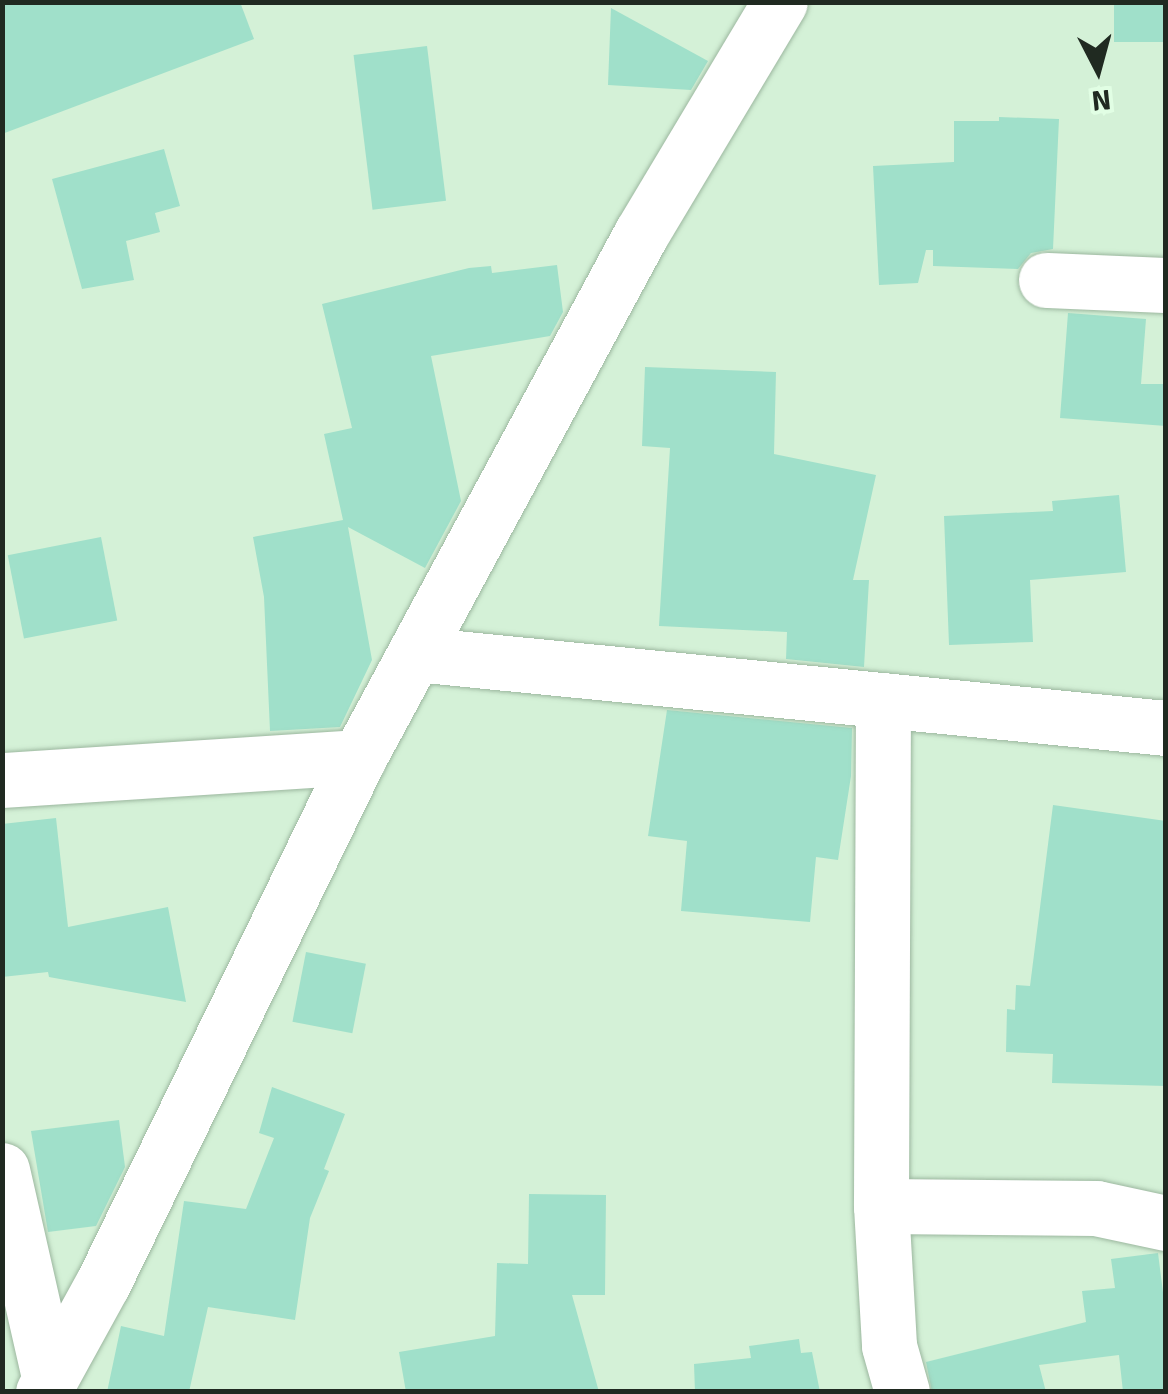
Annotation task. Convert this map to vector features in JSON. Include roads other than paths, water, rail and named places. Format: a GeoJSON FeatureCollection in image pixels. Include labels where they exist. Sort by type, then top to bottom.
{"type":"FeatureCollection","features":[{"type":"Feature","properties":{"kind":"street"},"geometry":{"type":"LineString","coordinates":[[46,1384],[103,1283],[359,757],[641,234],[780,2]]}},
{"type":"Feature","properties":{"kind":"street"},"geometry":{"type":"LineString","coordinates":[[1046,280],[1166,286]]}},
{"type":"Feature","properties":{"kind":"street"},"geometry":{"type":"LineString","coordinates":[[415,654],[1166,728]]}},
{"type":"Feature","properties":{"kind":"street"},"geometry":{"type":"LineString","coordinates":[[882,700],[881,1206],[889,1346],[902,1392]]}},
{"type":"Feature","properties":{"kind":"street"},"geometry":{"type":"LineString","coordinates":[[2,780],[359,757]]}},
{"type":"Feature","properties":{"kind":"street"},"geometry":{"type":"LineString","coordinates":[[2,1170],[46,1384]]}},
{"type":"Feature","properties":{"kind":"street"},"geometry":{"type":"LineString","coordinates":[[881,1206],[1096,1208],[1166,1223]]}}]}
